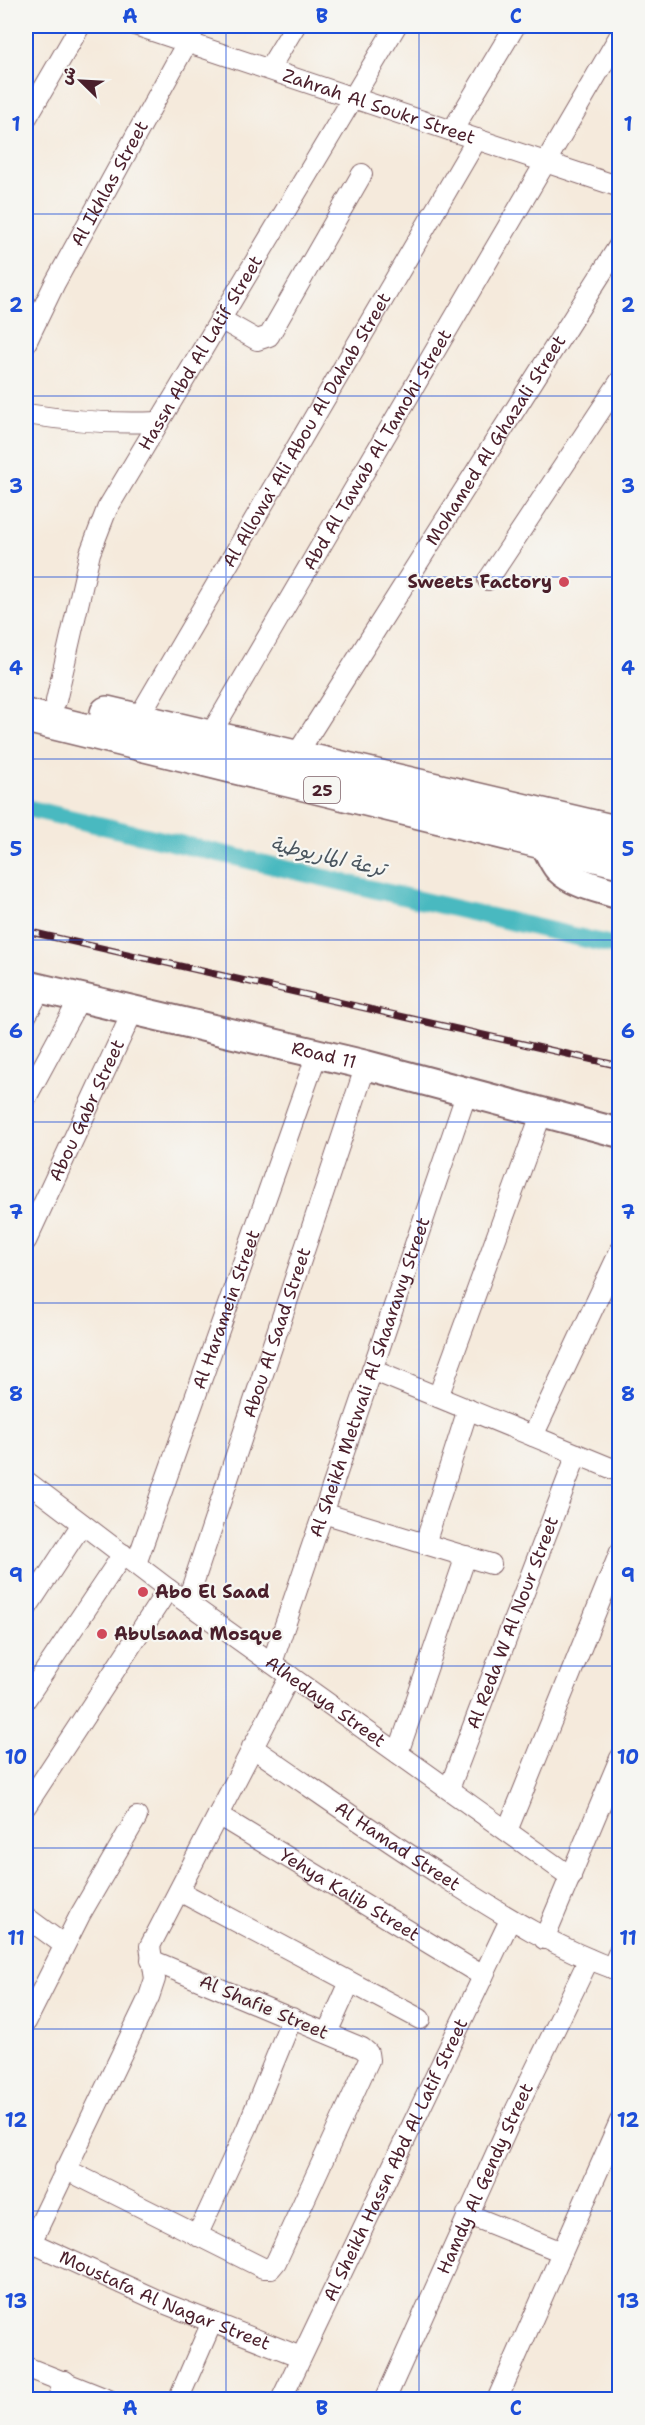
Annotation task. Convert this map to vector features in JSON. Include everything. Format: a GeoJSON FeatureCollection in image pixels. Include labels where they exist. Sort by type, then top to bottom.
{"type":"FeatureCollection","features":[{"type":"Feature","properties":{"kind":"highway","name":"25"},"geometry":{"type":"LineString","coordinates":[[41,697],[295,757],[616,856]]}},
{"type":"Feature","properties":{"kind":"highway","name":"25"},"geometry":{"type":"LineString","coordinates":[[26,716],[545,844],[616,856]]}},
{"type":"Feature","properties":{"kind":"street"},"geometry":{"type":"LineString","coordinates":[[26,119],[80,26]]}},
{"type":"Feature","properties":{"kind":"street","name":"Zahrah Al Soukr Street"},"geometry":{"type":"LineString","coordinates":[[138,26],[191,34],[268,69],[620,187]]}},
{"type":"Feature","properties":{"kind":"street"},"geometry":{"type":"LineString","coordinates":[[268,69],[295,26]]}},
{"type":"Feature","properties":{"kind":"street","name":"Hassn Abd Al Latif Street"},"geometry":{"type":"LineString","coordinates":[[41,697],[95,535],[107,509],[396,26]]}},
{"type":"Feature","properties":{"kind":"street"},"geometry":{"type":"LineString","coordinates":[[452,131],[515,26]]}},
{"type":"Feature","properties":{"kind":"street","name":"Al Ikhlas Street"},"geometry":{"type":"LineString","coordinates":[[26,343],[55,283],[191,34]]}},
{"type":"Feature","properties":{"kind":"street","name":"Abd Al Tawab Al Tamohi Street"},"geometry":{"type":"LineString","coordinates":[[209,737],[620,35]]}},
{"type":"Feature","properties":{"kind":"street","name":"Al Allowa' Ali Abou Al Dahab Street"},"geometry":{"type":"LineString","coordinates":[[136,720],[477,139]]}},
{"type":"Feature","properties":{"kind":"street"},"geometry":{"type":"LineString","coordinates":[[220,319],[257,340],[269,336],[362,174]]}},
{"type":"Feature","properties":{"kind":"street","name":"Mohamed Al Ghazali Street"},"geometry":{"type":"LineString","coordinates":[[295,757],[620,244]]}},
{"type":"Feature","properties":{"kind":"street"},"geometry":{"type":"LineString","coordinates":[[488,580],[620,381]]}},
{"type":"Feature","properties":{"kind":"street"},"geometry":{"type":"LineString","coordinates":[[26,414],[81,422],[158,422]]}},
{"type":"Feature","properties":{"kind":"street"},"geometry":{"type":"LineString","coordinates":[[545,844],[557,867],[565,874],[580,882],[620,895]]}},
{"type":"Feature","properties":{"kind":"street"},"geometry":{"type":"LineString","coordinates":[[26,1016],[33,987]]}},
{"type":"Feature","properties":{"kind":"street","name":"Road 11"},"geometry":{"type":"LineString","coordinates":[[33,987],[366,1065],[620,1133]]}},
{"type":"Feature","properties":{"kind":"street"},"geometry":{"type":"LineString","coordinates":[[26,1098],[80,998]]}},
{"type":"Feature","properties":{"kind":"street","name":"Abou Gabr Street"},"geometry":{"type":"LineString","coordinates":[[26,1241],[133,1011]]}},
{"type":"Feature","properties":{"kind":"street","name":"Al Haramein Street"},"geometry":{"type":"LineString","coordinates":[[26,1699],[129,1559],[317,1054]]}},
{"type":"Feature","properties":{"kind":"street","name":"Abou Al Saad Street"},"geometry":{"type":"LineString","coordinates":[[188,1602],[366,1065]]}},
{"type":"Feature","properties":{"kind":"street","name":"Al Sheikh Metwali Al Shaarawy Street"},"geometry":{"type":"LineString","coordinates":[[272,1663],[467,1092]]}},
{"type":"Feature","properties":{"kind":"street"},"geometry":{"type":"LineString","coordinates":[[438,1397],[542,1112]]}},
{"type":"Feature","properties":{"kind":"street"},"geometry":{"type":"LineString","coordinates":[[533,1436],[620,1251]]}},
{"type":"Feature","properties":{"kind":"street"},"geometry":{"type":"LineString","coordinates":[[372,1370],[619,1470]]}},
{"type":"Feature","properties":{"kind":"street"},"geometry":{"type":"LineString","coordinates":[[425,1544],[468,1409]]}},
{"type":"Feature","properties":{"kind":"street","name":"Al Reda W Al Nour Street"},"geometry":{"type":"LineString","coordinates":[[449,1789],[577,1454]]}},
{"type":"Feature","properties":{"kind":"street","name":"Alhedaya Street"},"geometry":{"type":"LineString","coordinates":[[26,1480],[168,1589],[571,1876]]}},
{"type":"Feature","properties":{"kind":"street"},"geometry":{"type":"LineString","coordinates":[[323,1513],[491,1564]]}},
{"type":"Feature","properties":{"kind":"street"},"geometry":{"type":"LineString","coordinates":[[26,1609],[82,1524]]}},
{"type":"Feature","properties":{"kind":"street"},"geometry":{"type":"LineString","coordinates":[[507,1831],[620,1552]]}},
{"type":"Feature","properties":{"kind":"street"},"geometry":{"type":"LineString","coordinates":[[398,1754],[466,1556]]}},
{"type":"Feature","properties":{"kind":"street"},"geometry":{"type":"LineString","coordinates":[[26,1806],[168,1589]]}},
{"type":"Feature","properties":{"kind":"street"},"geometry":{"type":"LineString","coordinates":[[28,2248],[149,1997],[155,1979],[150,1946],[290,1676]]}},
{"type":"Feature","properties":{"kind":"street","name":"Al Hamad Street"},"geometry":{"type":"LineString","coordinates":[[252,1747],[424,1865],[510,1920],[544,1939],[616,1970]]}},
{"type":"Feature","properties":{"kind":"street"},"geometry":{"type":"LineString","coordinates":[[544,1939],[620,1758]]}},
{"type":"Feature","properties":{"kind":"street","name":"Yehya Kalib Street"},"geometry":{"type":"LineString","coordinates":[[218,1815],[483,1976]]}},
{"type":"Feature","properties":{"kind":"street"},"geometry":{"type":"LineString","coordinates":[[26,2022],[64,1945],[137,1817]]}},
{"type":"Feature","properties":{"kind":"street"},"geometry":{"type":"LineString","coordinates":[[179,1891],[420,2019]]}},
{"type":"Feature","properties":{"kind":"street"},"geometry":{"type":"LineString","coordinates":[[26,1917],[64,1945]]}},
{"type":"Feature","properties":{"kind":"street","name":"Al Sheikh Hassn Abd Al Latif Street"},"geometry":{"type":"LineString","coordinates":[[281,2400],[510,1920]]}},
{"type":"Feature","properties":{"kind":"street"},"geometry":{"type":"LineString","coordinates":[[616,1970],[620,1949]]}},
{"type":"Feature","properties":{"kind":"street","name":"Hamdy Al Gendy Street"},"geometry":{"type":"LineString","coordinates":[[385,2400],[467,2214],[589,1959]]}},
{"type":"Feature","properties":{"kind":"street","name":"Al Shafie Street"},"geometry":{"type":"LineString","coordinates":[[151,1960],[327,2033],[365,2050],[369,2056],[276,2262],[271,2268],[263,2268],[197,2235]]}},
{"type":"Feature","properties":{"kind":"street"},"geometry":{"type":"LineString","coordinates":[[327,2033],[350,1982]]}},
{"type":"Feature","properties":{"kind":"street"},"geometry":{"type":"LineString","coordinates":[[65,2169],[197,2235],[247,2128],[292,2018]]}},
{"type":"Feature","properties":{"kind":"street"},"geometry":{"type":"LineString","coordinates":[[497,2400],[620,2121]]}},
{"type":"Feature","properties":{"kind":"street"},"geometry":{"type":"LineString","coordinates":[[467,2214],[562,2252]]}},
{"type":"Feature","properties":{"kind":"street","name":"Moustafa Al Nagar Street"},"geometry":{"type":"LineString","coordinates":[[28,2248],[302,2357]]}},
{"type":"Feature","properties":{"kind":"street"},"geometry":{"type":"LineString","coordinates":[[178,2400],[212,2322]]}},
{"type":"Feature","properties":{"kind":"street"},"geometry":{"type":"LineString","coordinates":[[26,2367],[109,2400]]}},
{"type":"Feature","properties":{"kind":"street"},"geometry":{"type":"LineString","coordinates":[[57,2400],[65,2381]]}},
{"type":"Feature","properties":{"kind":"waterway","name":"ترعة الماريوطية"},"geometry":{"type":"LineString","coordinates":[[26,808],[620,947]]}},
{"type":"Feature","properties":{"kind":"railway"},"geometry":{"type":"LineString","coordinates":[[26,931],[620,1066]]}},
{"type":"Feature","properties":{"kind":"place","name":"Sweets Factory"},"geometry":{"type":"Point","coordinates":[564,582]}},
{"type":"Feature","properties":{"kind":"place","name":"Abo El Saad"},"geometry":{"type":"Point","coordinates":[143,1592]}},
{"type":"Feature","properties":{"kind":"place","name":"Abulsaad Mosque"},"geometry":{"type":"Point","coordinates":[102,1634]}}]}
